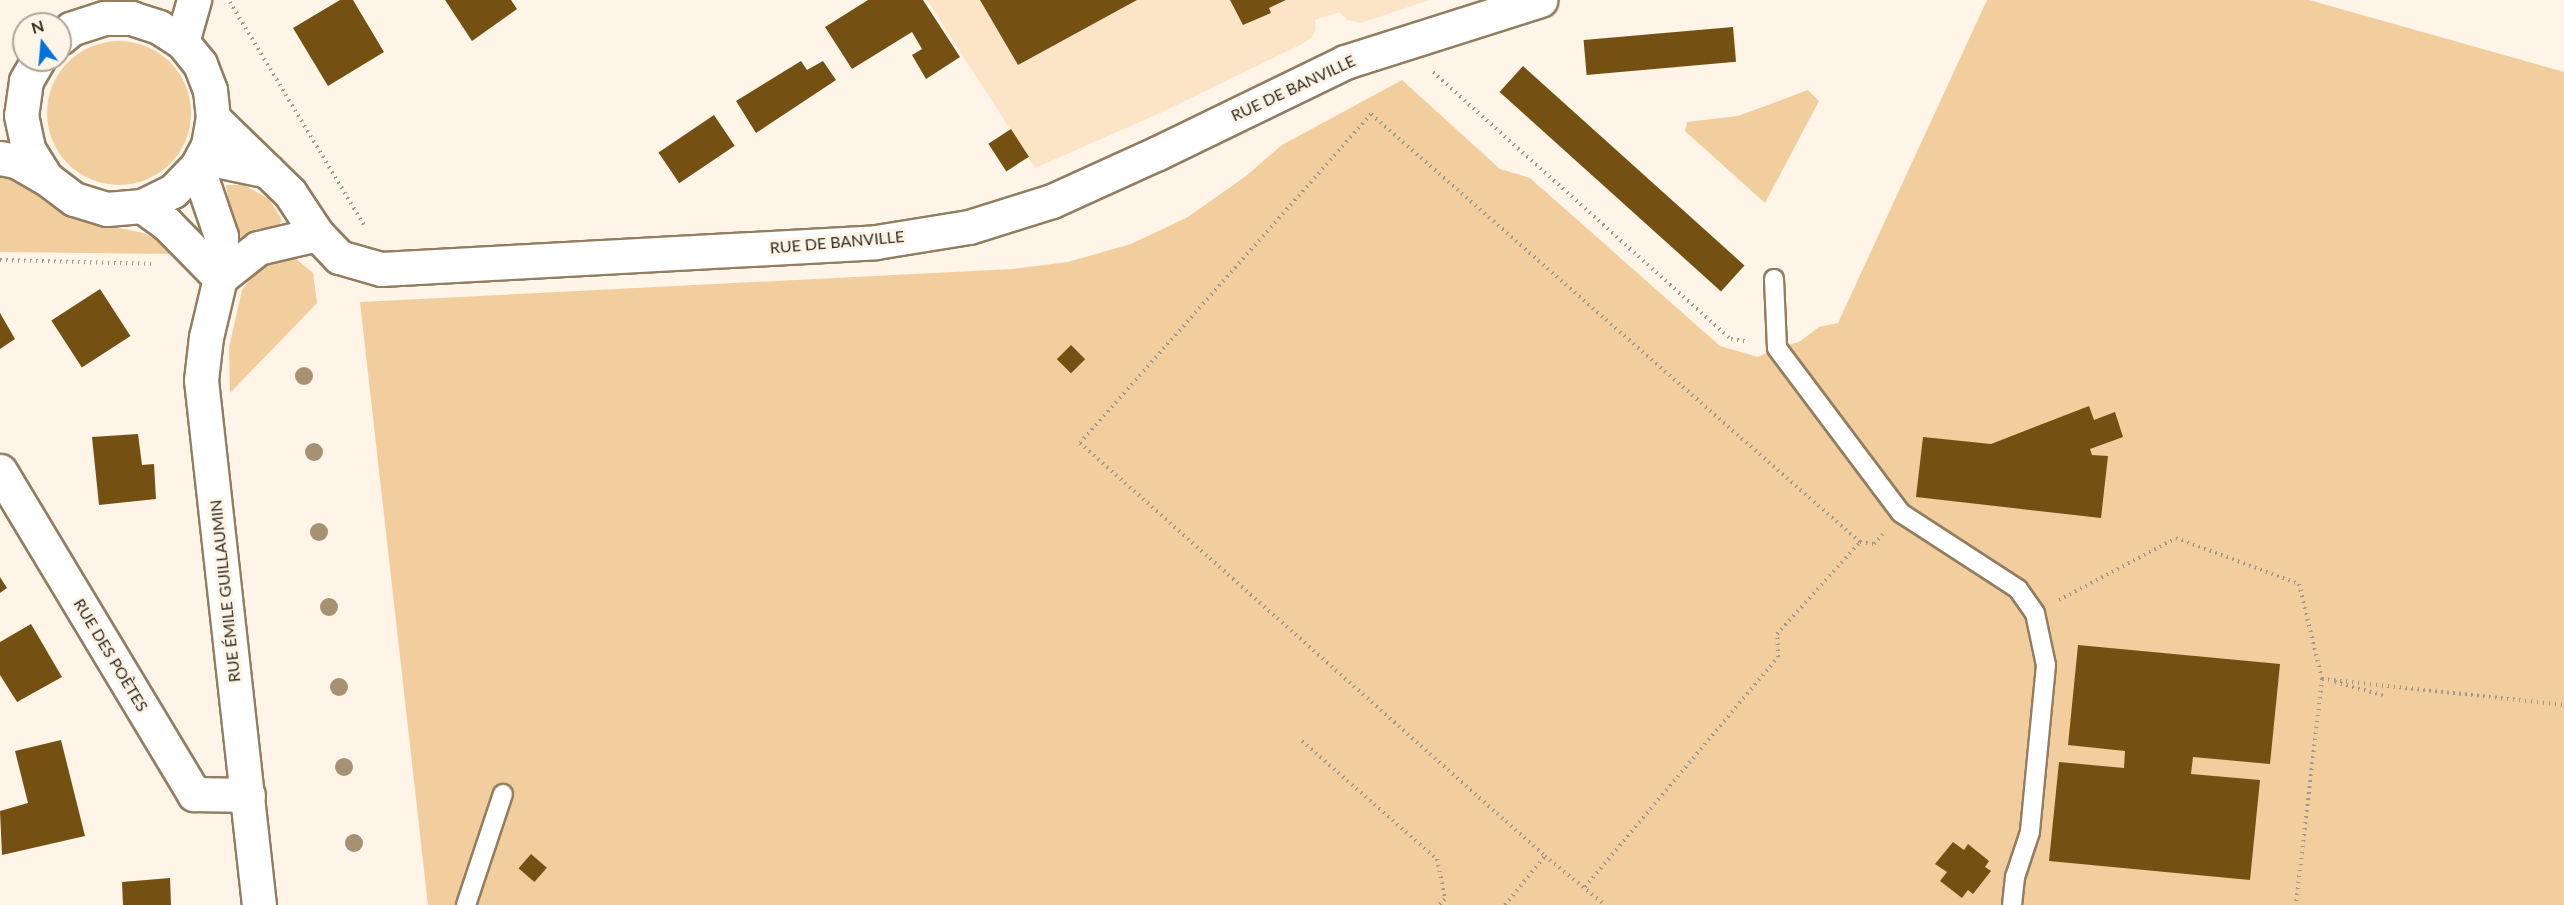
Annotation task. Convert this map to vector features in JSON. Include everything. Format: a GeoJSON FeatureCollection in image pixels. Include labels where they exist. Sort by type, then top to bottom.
{"type":"FeatureCollection","features":[{"type":"Feature","properties":{"kind":"street"},"geometry":{"type":"LineString","coordinates":[[72,29],[104,18],[137,0]]}},
{"type":"Feature","properties":{"kind":"street"},"geometry":{"type":"LineString","coordinates":[[182,42],[194,0]]}},
{"type":"Feature","properties":{"kind":"street","name":"RUE DE BANVILLE"},"geometry":{"type":"LineString","coordinates":[[213,118],[290,192],[317,234],[339,256],[381,269],[876,242],[969,226],[1052,201],[1158,153],[1344,62],[1540,0]]}},
{"type":"Feature","properties":{"kind":"street"},"geometry":{"type":"LineString","coordinates":[[0,158],[16,161],[46,178],[74,199],[107,209],[142,206],[173,191],[200,162],[208,145],[213,118],[210,90],[200,64],[182,42],[159,27],[132,18],[104,18]]}},
{"type":"Feature","properties":{"kind":"street"},"geometry":{"type":"LineString","coordinates":[[0,114],[31,72]]}},
{"type":"Feature","properties":{"kind":"street"},"geometry":{"type":"LineString","coordinates":[[32,72],[21,115],[28,149],[46,178]]}},
{"type":"Feature","properties":{"kind":"street"},"geometry":{"type":"LineString","coordinates":[[200,162],[268,171]]}},
{"type":"Feature","properties":{"kind":"street","name":"RUE ÉMILE GUILLAUMIN"},"geometry":{"type":"LineString","coordinates":[[200,162],[221,236],[220,278],[206,337],[201,380],[260,905]]}},
{"type":"Feature","properties":{"kind":"street"},"geometry":{"type":"LineString","coordinates":[[142,206],[167,224],[220,278],[258,248],[317,234]]}},
{"type":"Feature","properties":{"kind":"street","name":"RUE DES POÈTES"},"geometry":{"type":"LineString","coordinates":[[0,471],[194,794],[248,795]]}},
{"type":"Feature","properties":{"kind":"lane"},"geometry":{"type":"LineString","coordinates":[[1774,279],[1777,348],[1901,513],[2018,589],[2035,613],[2046,665],[2030,832],[2015,877],[2012,905]]}},
{"type":"Feature","properties":{"kind":"lane"},"geometry":{"type":"LineString","coordinates":[[466,905],[503,794]]}},
{"type":"Feature","properties":{"kind":"path"},"geometry":{"type":"LineString","coordinates":[[228,0],[376,247],[381,269]]}},
{"type":"Feature","properties":{"kind":"path"},"geometry":{"type":"LineString","coordinates":[[1408,41],[1437,77],[1731,339],[1777,348]]}},
{"type":"Feature","properties":{"kind":"path"},"geometry":{"type":"LineString","coordinates":[[1585,886],[1778,657],[1777,634],[1860,542],[1371,114],[1080,443],[1545,856],[1585,886],[1605,905]]}},
{"type":"Feature","properties":{"kind":"path"},"geometry":{"type":"LineString","coordinates":[[0,260],[163,264]]}},
{"type":"Feature","properties":{"kind":"path"},"geometry":{"type":"LineString","coordinates":[[2035,613],[2176,538],[2299,584],[2322,679],[2296,905]]}},
{"type":"Feature","properties":{"kind":"path"},"geometry":{"type":"LineString","coordinates":[[2322,679],[2386,696]]}},
{"type":"Feature","properties":{"kind":"path"},"geometry":{"type":"LineString","coordinates":[[2322,679],[2564,705]]}},
{"type":"Feature","properties":{"kind":"path"},"geometry":{"type":"LineString","coordinates":[[1302,741],[1437,859],[1445,899],[1439,905]]}},
{"type":"Feature","properties":{"kind":"path"},"geometry":{"type":"LineString","coordinates":[[1505,905],[1545,856]]}},
{"type":"Feature","properties":{"kind":"shaded area"},"geometry":{"type":"Polygon","coordinates":[[[927,0],[1429,0],[1361,23],[1347,20],[1340,12],[1315,20],[1316,29],[1312,37],[1302,44],[1158,114],[1035,168],[927,0]]]}},
{"type":"Feature","properties":{"kind":"shaded area"},"geometry":{"type":"Polygon","coordinates":[[[1987,0],[2309,0],[2564,72],[2564,905],[428,905],[360,302],[1012,269],[1068,262],[1131,244],[1188,217],[1246,176],[1282,145],[1402,80],[1500,169],[1530,178],[1720,346],[1758,357],[1777,348],[1799,342],[1819,327],[1838,323],[1987,0]]]}},
{"type":"Feature","properties":{"kind":"shaded area"},"geometry":{"type":"Polygon","coordinates":[[[105,42],[133,42],[159,53],[179,73],[190,99],[190,127],[179,153],[159,173],[133,184],[105,184],[79,173],[59,153],[48,127],[48,99],[59,73],[72,72],[72,59],[91,46],[105,42]]]}},
{"type":"Feature","properties":{"kind":"shaded area"},"geometry":{"type":"Polygon","coordinates":[[[1808,90],[1819,101],[1765,203],[1685,131],[1687,122],[1738,116],[1808,90]]]}},
{"type":"Feature","properties":{"kind":"shaded area"},"geometry":{"type":"Polygon","coordinates":[[[0,172],[14,176],[45,202],[71,218],[143,233],[176,247],[177,254],[0,252],[0,172]]]}},
{"type":"Feature","properties":{"kind":"shaded area"},"geometry":{"type":"Polygon","coordinates":[[[226,185],[244,185],[269,199],[282,220],[278,227],[256,229],[235,241],[226,185]]]}},
{"type":"Feature","properties":{"kind":"shaded area"},"geometry":{"type":"Polygon","coordinates":[[[295,258],[313,273],[317,303],[230,393],[229,347],[242,290],[262,264],[295,258]]]}},
{"type":"Feature","properties":{"kind":"building"},"geometry":{"type":"Polygon","coordinates":[[[340,0],[353,0],[384,52],[328,86],[293,28],[340,0]]]}},
{"type":"Feature","properties":{"kind":"building"},"geometry":{"type":"Polygon","coordinates":[[[445,0],[511,0],[517,9],[472,41],[445,0]]]}},
{"type":"Feature","properties":{"kind":"building"},"geometry":{"type":"Polygon","coordinates":[[[868,0],[923,0],[960,57],[926,79],[912,55],[922,49],[912,32],[852,69],[825,27],[868,0]]]}},
{"type":"Feature","properties":{"kind":"building"},"geometry":{"type":"Polygon","coordinates":[[[980,0],[1137,0],[1018,65],[980,0]]]}},
{"type":"Feature","properties":{"kind":"building"},"geometry":{"type":"Polygon","coordinates":[[[1230,0],[1286,0],[1269,8],[1271,13],[1243,25],[1230,0]]]}},
{"type":"Feature","properties":{"kind":"building"},"geometry":{"type":"Polygon","coordinates":[[[1733,27],[1736,62],[1587,75],[1584,40],[1733,27]]]}},
{"type":"Feature","properties":{"kind":"building"},"geometry":{"type":"Polygon","coordinates":[[[801,61],[807,70],[823,61],[836,80],[756,133],[736,101],[801,61]]]}},
{"type":"Feature","properties":{"kind":"building"},"geometry":{"type":"Polygon","coordinates":[[[1523,66],[1744,265],[1721,291],[1500,92],[1523,66]]]}},
{"type":"Feature","properties":{"kind":"building"},"geometry":{"type":"Polygon","coordinates":[[[714,115],[735,146],[679,183],[658,152],[714,115]]]}},
{"type":"Feature","properties":{"kind":"building"},"geometry":{"type":"Polygon","coordinates":[[[1011,129],[1029,157],[1006,171],[988,144],[1011,129]]]}},
{"type":"Feature","properties":{"kind":"building"},"geometry":{"type":"Polygon","coordinates":[[[100,289],[130,336],[82,368],[51,321],[100,289]]]}},
{"type":"Feature","properties":{"kind":"building"},"geometry":{"type":"Polygon","coordinates":[[[0,313],[15,339],[0,349],[0,313]]]}},
{"type":"Feature","properties":{"kind":"building"},"geometry":{"type":"Polygon","coordinates":[[[1071,345],[1085,359],[1071,373],[1057,359],[1071,345]]]}},
{"type":"Feature","properties":{"kind":"building"},"geometry":{"type":"Polygon","coordinates":[[[2089,406],[2094,420],[2115,412],[2123,437],[2090,449],[2092,455],[2108,456],[2101,518],[1916,497],[1923,437],[1991,444],[2089,406]]]}},
{"type":"Feature","properties":{"kind":"building"},"geometry":{"type":"Polygon","coordinates":[[[138,434],[142,465],[154,464],[156,499],[99,505],[92,437],[138,434]]]}},
{"type":"Feature","properties":{"kind":"building"},"geometry":{"type":"Polygon","coordinates":[[[0,577],[7,588],[0,593],[0,577]]]}},
{"type":"Feature","properties":{"kind":"building"},"geometry":{"type":"Polygon","coordinates":[[[31,624],[62,677],[17,702],[0,675],[0,642],[31,624]]]}},
{"type":"Feature","properties":{"kind":"building"},"geometry":{"type":"Polygon","coordinates":[[[2078,645],[2280,664],[2270,764],[2193,757],[2191,774],[2260,780],[2250,880],[2049,861],[2059,762],[2124,768],[2125,751],[2068,745],[2078,645]]]}},
{"type":"Feature","properties":{"kind":"building"},"geometry":{"type":"Polygon","coordinates":[[[61,740],[85,836],[2,855],[0,811],[28,803],[15,751],[61,740]]]}},
{"type":"Feature","properties":{"kind":"building"},"geometry":{"type":"Polygon","coordinates":[[[1953,842],[1964,850],[1968,844],[1989,861],[1985,867],[1991,871],[1973,894],[1968,890],[1962,898],[1940,881],[1947,872],[1935,864],[1953,842]]]}},
{"type":"Feature","properties":{"kind":"building"},"geometry":{"type":"Polygon","coordinates":[[[531,854],[547,868],[534,882],[519,868],[531,854]]]}},
{"type":"Feature","properties":{"kind":"building"},"geometry":{"type":"Polygon","coordinates":[[[170,878],[171,905],[123,905],[122,882],[170,878]]]}}]}
